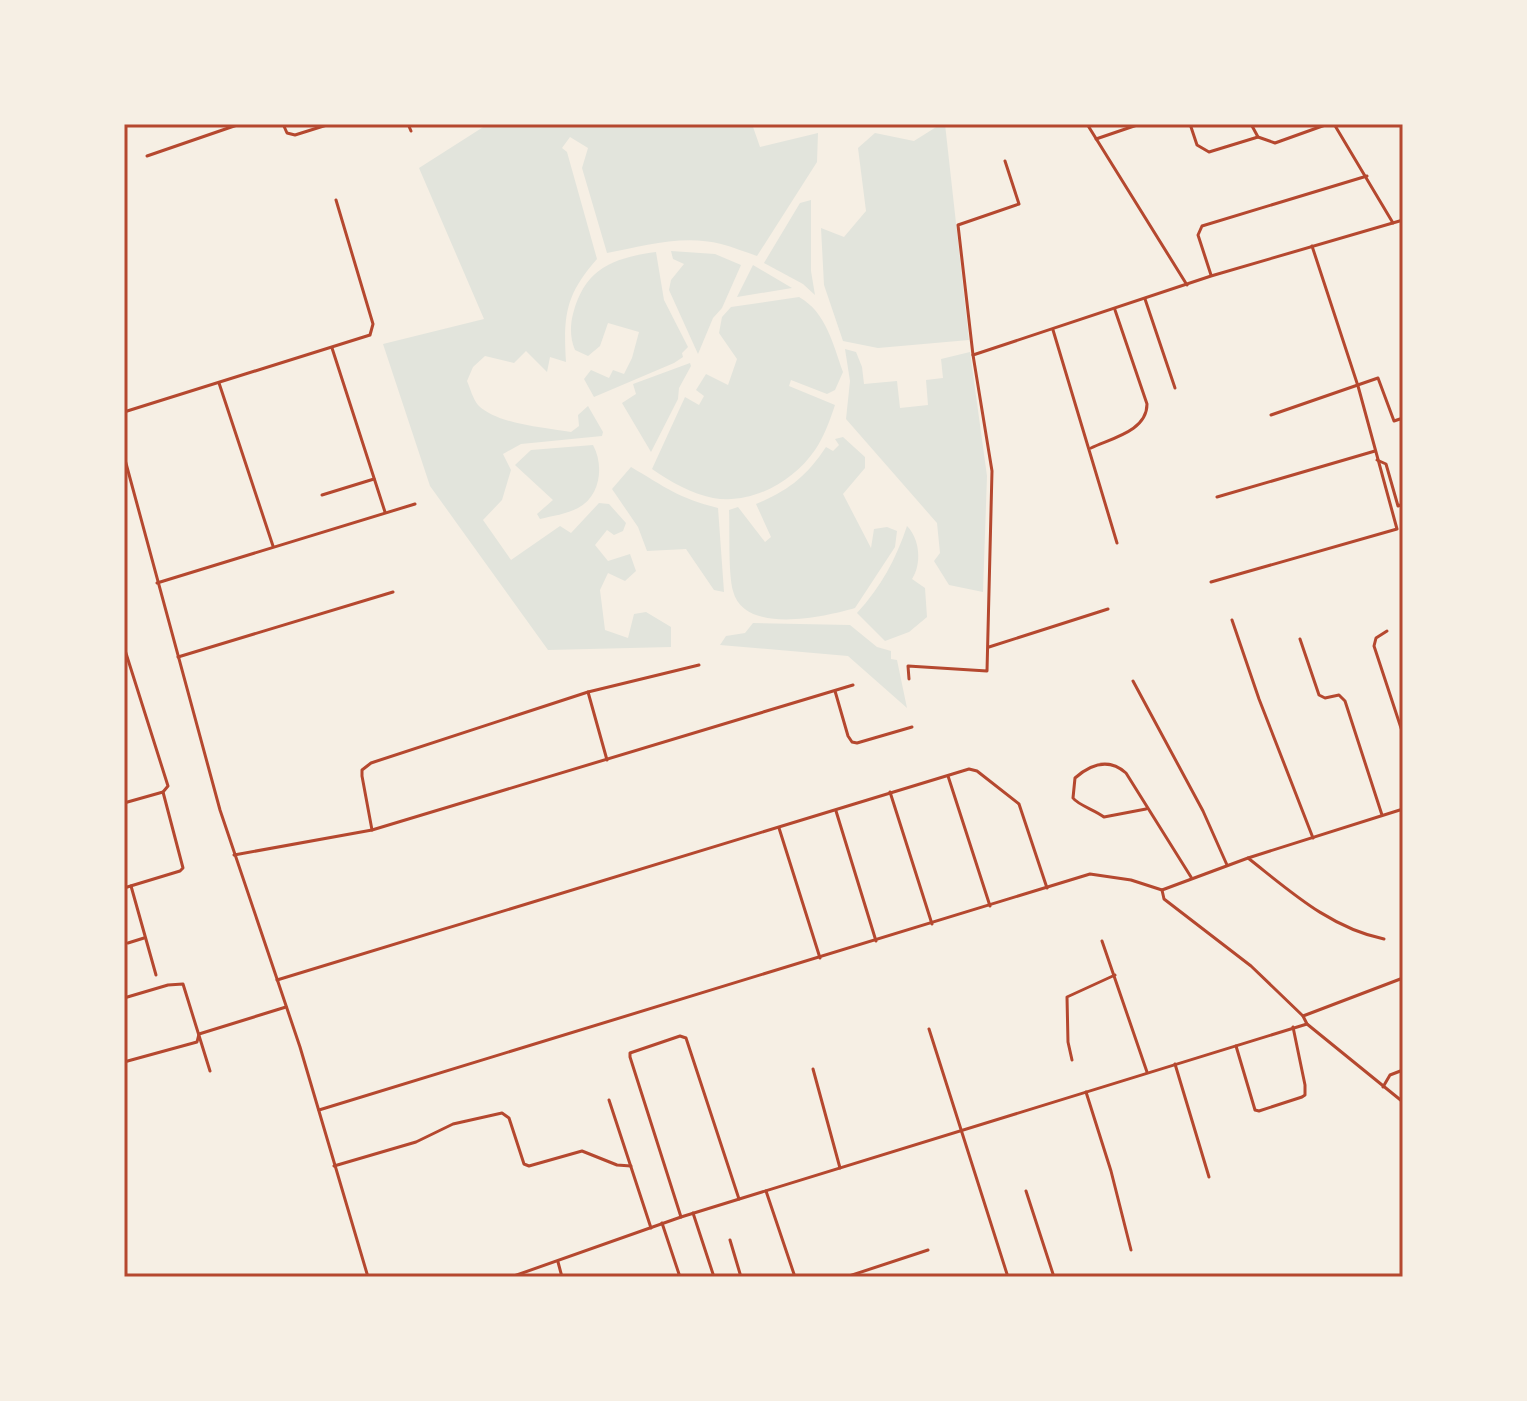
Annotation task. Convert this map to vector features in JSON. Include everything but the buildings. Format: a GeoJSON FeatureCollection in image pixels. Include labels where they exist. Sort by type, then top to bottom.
{"type":"FeatureCollection","features":[{"type":"Feature","properties":{"kind":"street"},"geometry":{"type":"LineString","coordinates":[[147,156],[240,124]]}},
{"type":"Feature","properties":{"kind":"street"},"geometry":{"type":"LineString","coordinates":[[283,124],[291,135],[330,124]]}},
{"type":"Feature","properties":{"kind":"street"},"geometry":{"type":"LineString","coordinates":[[408,124],[411,131]]}},
{"type":"Feature","properties":{"kind":"street"},"geometry":{"type":"LineString","coordinates":[[1087,124],[1136,198],[1187,285]]}},
{"type":"Feature","properties":{"kind":"street"},"geometry":{"type":"LineString","coordinates":[[1096,139],[1140,124]]}},
{"type":"Feature","properties":{"kind":"street"},"geometry":{"type":"LineString","coordinates":[[1190,124],[1197,145],[1209,152],[1258,137],[1275,143],[1328,124]]}},
{"type":"Feature","properties":{"kind":"street"},"geometry":{"type":"LineString","coordinates":[[1251,124],[1258,137]]}},
{"type":"Feature","properties":{"kind":"street"},"geometry":{"type":"LineString","coordinates":[[1334,124],[1393,223]]}},
{"type":"Feature","properties":{"kind":"street"},"geometry":{"type":"LineString","coordinates":[[909,679],[908,666],[987,671],[992,471],[973,355],[958,225],[1019,204],[1005,161]]}},
{"type":"Feature","properties":{"kind":"street"},"geometry":{"type":"LineString","coordinates":[[1211,276],[1198,235],[1202,226],[1367,176]]}},
{"type":"Feature","properties":{"kind":"street"},"geometry":{"type":"LineString","coordinates":[[124,412],[370,335],[373,324],[336,200]]}},
{"type":"Feature","properties":{"kind":"street"},"geometry":{"type":"LineString","coordinates":[[973,355],[1211,276],[1403,220]]}},
{"type":"Feature","properties":{"kind":"street"},"geometry":{"type":"LineString","coordinates":[[1211,582],[1397,529],[1358,386],[1312,246]]}},
{"type":"Feature","properties":{"kind":"street"},"geometry":{"type":"LineString","coordinates":[[1145,299],[1175,388]]}},
{"type":"Feature","properties":{"kind":"street"},"geometry":{"type":"LineString","coordinates":[[1090,448],[1139,425],[1147,412],[1115,310]]}},
{"type":"Feature","properties":{"kind":"street"},"geometry":{"type":"LineString","coordinates":[[1053,330],[1117,543]]}},
{"type":"Feature","properties":{"kind":"street"},"geometry":{"type":"LineString","coordinates":[[332,348],[385,513]]}},
{"type":"Feature","properties":{"kind":"street"},"geometry":{"type":"LineString","coordinates":[[1271,415],[1378,378],[1394,421],[1403,418]]}},
{"type":"Feature","properties":{"kind":"street"},"geometry":{"type":"LineString","coordinates":[[219,383],[274,547]]}},
{"type":"Feature","properties":{"kind":"street"},"geometry":{"type":"LineString","coordinates":[[1217,497],[1375,451]]}},
{"type":"Feature","properties":{"kind":"street"},"geometry":{"type":"LineString","coordinates":[[124,456],[234,855],[319,1110],[368,1277]]}},
{"type":"Feature","properties":{"kind":"street"},"geometry":{"type":"LineString","coordinates":[[1377,460],[1386,464],[1398,506],[1403,504]]}},
{"type":"Feature","properties":{"kind":"street"},"geometry":{"type":"LineString","coordinates":[[322,495],[374,479]]}},
{"type":"Feature","properties":{"kind":"street"},"geometry":{"type":"LineString","coordinates":[[157,583],[415,504]]}},
{"type":"Feature","properties":{"kind":"street"},"geometry":{"type":"LineString","coordinates":[[178,657],[393,592]]}},
{"type":"Feature","properties":{"kind":"street"},"geometry":{"type":"LineString","coordinates":[[989,647],[1108,609]]}},
{"type":"Feature","properties":{"kind":"street"},"geometry":{"type":"LineString","coordinates":[[1232,620],[1313,839]]}},
{"type":"Feature","properties":{"kind":"street"},"geometry":{"type":"LineString","coordinates":[[1387,631],[1376,638],[1374,646],[1403,734]]}},
{"type":"Feature","properties":{"kind":"street"},"geometry":{"type":"LineString","coordinates":[[1300,639],[1319,695],[1325,698],[1339,695],[1345,701],[1382,815]]}},
{"type":"Feature","properties":{"kind":"street"},"geometry":{"type":"LineString","coordinates":[[124,647],[168,786],[163,792],[124,803]]}},
{"type":"Feature","properties":{"kind":"street"},"geometry":{"type":"LineString","coordinates":[[372,830],[362,776],[366,766],[588,692],[699,665]]}},
{"type":"Feature","properties":{"kind":"street"},"geometry":{"type":"LineString","coordinates":[[1133,681],[1203,811],[1227,865]]}},
{"type":"Feature","properties":{"kind":"street"},"geometry":{"type":"LineString","coordinates":[[234,855],[372,830],[853,685]]}},
{"type":"Feature","properties":{"kind":"street"},"geometry":{"type":"LineString","coordinates":[[835,690],[852,742],[912,727]]}},
{"type":"Feature","properties":{"kind":"street"},"geometry":{"type":"LineString","coordinates":[[588,692],[607,760]]}},
{"type":"Feature","properties":{"kind":"street"},"geometry":{"type":"LineString","coordinates":[[1146,809],[1104,817],[1073,798],[1075,778],[1094,766],[1106,763],[1116,765],[1126,773],[1191,877]]}},
{"type":"Feature","properties":{"kind":"street"},"geometry":{"type":"LineString","coordinates":[[277,980],[973,769],[1019,804],[1047,888]]}},
{"type":"Feature","properties":{"kind":"street"},"geometry":{"type":"LineString","coordinates":[[947,775],[990,906]]}},
{"type":"Feature","properties":{"kind":"street"},"geometry":{"type":"LineString","coordinates":[[124,888],[183,868],[163,792]]}},
{"type":"Feature","properties":{"kind":"street"},"geometry":{"type":"LineString","coordinates":[[890,792],[932,924]]}},
{"type":"Feature","properties":{"kind":"street"},"geometry":{"type":"LineString","coordinates":[[835,809],[876,941]]}},
{"type":"Feature","properties":{"kind":"street"},"geometry":{"type":"LineString","coordinates":[[319,1110],[1090,874],[1131,880],[1162,890],[1191,877],[1403,809]]}},
{"type":"Feature","properties":{"kind":"street"},"geometry":{"type":"LineString","coordinates":[[779,826],[820,958]]}},
{"type":"Feature","properties":{"kind":"street"},"geometry":{"type":"LineString","coordinates":[[1248,858],[1312,909],[1359,934],[1384,939]]}},
{"type":"Feature","properties":{"kind":"street"},"geometry":{"type":"LineString","coordinates":[[131,886],[156,975]]}},
{"type":"Feature","properties":{"kind":"street"},"geometry":{"type":"LineString","coordinates":[[1162,890],[1164,899],[1251,966],[1303,1016],[1307,1024],[1403,1102]]}},
{"type":"Feature","properties":{"kind":"street"},"geometry":{"type":"LineString","coordinates":[[128,943],[144,938]]}},
{"type":"Feature","properties":{"kind":"street"},"geometry":{"type":"LineString","coordinates":[[1102,941],[1147,1072]]}},
{"type":"Feature","properties":{"kind":"street"},"geometry":{"type":"LineString","coordinates":[[1072,1060],[1068,1042],[1067,997],[1115,975]]}},
{"type":"Feature","properties":{"kind":"street"},"geometry":{"type":"LineString","coordinates":[[1303,1016],[1403,978]]}},
{"type":"Feature","properties":{"kind":"street"},"geometry":{"type":"LineString","coordinates":[[124,998],[168,985],[183,984],[210,1071]]}},
{"type":"Feature","properties":{"kind":"street"},"geometry":{"type":"LineString","coordinates":[[199,1034],[286,1007]]}},
{"type":"Feature","properties":{"kind":"street"},"geometry":{"type":"LineString","coordinates":[[511,1277],[693,1213],[1307,1024]]}},
{"type":"Feature","properties":{"kind":"street"},"geometry":{"type":"LineString","coordinates":[[1235,1045],[1250,1101],[1259,1111],[1305,1095],[1293,1027]]}},
{"type":"Feature","properties":{"kind":"street"},"geometry":{"type":"LineString","coordinates":[[929,1029],[1007,1274]]}},
{"type":"Feature","properties":{"kind":"street"},"geometry":{"type":"LineString","coordinates":[[124,1062],[197,1042],[199,1034]]}},
{"type":"Feature","properties":{"kind":"street"},"geometry":{"type":"LineString","coordinates":[[681,1217],[630,1057],[630,1053],[638,1049],[680,1036],[686,1038],[739,1199]]}},
{"type":"Feature","properties":{"kind":"street"},"geometry":{"type":"LineString","coordinates":[[1175,1064],[1209,1177]]}},
{"type":"Feature","properties":{"kind":"street"},"geometry":{"type":"LineString","coordinates":[[813,1069],[840,1168]]}},
{"type":"Feature","properties":{"kind":"street"},"geometry":{"type":"LineString","coordinates":[[1383,1087],[1390,1075],[1403,1070]]}},
{"type":"Feature","properties":{"kind":"street"},"geometry":{"type":"LineString","coordinates":[[1086,1092],[1111,1171],[1131,1250]]}},
{"type":"Feature","properties":{"kind":"street"},"geometry":{"type":"LineString","coordinates":[[609,1100],[651,1228]]}},
{"type":"Feature","properties":{"kind":"street"},"geometry":{"type":"LineString","coordinates":[[334,1166],[416,1142],[453,1124],[502,1113],[509,1118],[524,1164],[529,1166],[582,1151],[617,1165],[631,1166]]}},
{"type":"Feature","properties":{"kind":"street"},"geometry":{"type":"LineString","coordinates":[[766,1191],[795,1277]]}},
{"type":"Feature","properties":{"kind":"street"},"geometry":{"type":"LineString","coordinates":[[1026,1191],[1054,1277]]}},
{"type":"Feature","properties":{"kind":"street"},"geometry":{"type":"LineString","coordinates":[[693,1213],[714,1277]]}},
{"type":"Feature","properties":{"kind":"street"},"geometry":{"type":"LineString","coordinates":[[662,1223],[680,1277]]}},
{"type":"Feature","properties":{"kind":"street"},"geometry":{"type":"LineString","coordinates":[[730,1240],[741,1277]]}},
{"type":"Feature","properties":{"kind":"street"},"geometry":{"type":"LineString","coordinates":[[846,1277],[928,1250]]}},
{"type":"Feature","properties":{"kind":"street"},"geometry":{"type":"LineString","coordinates":[[558,1262],[562,1277]]}},
{"type":"Feature","properties":{"kind":"shaded area"},"geometry":{"type":"Polygon","coordinates":[[[488,124],[752,124],[760,147],[818,133],[817,162],[757,256],[721,244],[693,240],[607,253],[582,168],[588,148],[570,137],[562,148],[567,152],[597,259],[579,283],[569,306],[565,331],[566,362],[550,357],[547,372],[526,351],[514,363],[485,356],[473,367],[467,381],[478,405],[497,417],[522,424],[571,432],[579,426],[578,415],[588,406],[603,432],[602,436],[521,444],[503,454],[511,470],[502,500],[483,520],[511,560],[560,526],[571,533],[599,503],[609,504],[626,523],[623,531],[614,535],[607,530],[595,545],[608,561],[630,554],[636,571],[625,581],[608,573],[600,590],[605,630],[628,638],[634,614],[646,612],[671,627],[671,647],[548,650],[430,486],[383,344],[484,319],[419,168],[488,124]]]}},
{"type":"Feature","properties":{"kind":"shaded area"},"geometry":{"type":"Polygon","coordinates":[[[945,124],[969,340],[878,348],[843,341],[824,285],[821,228],[844,237],[866,211],[858,148],[875,133],[914,141],[945,124]]]}},
{"type":"Feature","properties":{"kind":"shaded area"},"geometry":{"type":"Polygon","coordinates":[[[811,200],[811,271],[815,295],[803,284],[764,263],[800,203],[811,200]]]}},
{"type":"Feature","properties":{"kind":"shaded area"},"geometry":{"type":"Polygon","coordinates":[[[671,251],[715,254],[741,265],[698,354],[669,290],[671,280],[684,264],[673,259],[671,251]]]}},
{"type":"Feature","properties":{"kind":"shaded area"},"geometry":{"type":"Polygon","coordinates":[[[656,252],[664,300],[688,347],[682,353],[683,357],[674,363],[594,397],[584,379],[591,370],[609,378],[613,370],[624,374],[639,332],[608,323],[600,346],[588,356],[575,350],[571,327],[578,298],[593,276],[603,268],[627,258],[656,252]]]}},
{"type":"Feature","properties":{"kind":"shaded area"},"geometry":{"type":"Polygon","coordinates":[[[753,265],[792,288],[737,297],[753,265]]]}},
{"type":"Feature","properties":{"kind":"shaded area"},"geometry":{"type":"Polygon","coordinates":[[[799,297],[822,320],[843,372],[835,390],[827,394],[791,380],[789,386],[835,405],[821,440],[806,461],[796,472],[771,488],[742,498],[728,499],[697,493],[652,469],[685,397],[699,405],[704,396],[696,390],[706,374],[728,385],[737,359],[719,333],[722,317],[731,307],[799,297]]]}},
{"type":"Feature","properties":{"kind":"shaded area"},"geometry":{"type":"Polygon","coordinates":[[[845,349],[856,352],[864,384],[897,381],[900,408],[928,405],[926,380],[943,378],[941,359],[970,352],[987,476],[983,592],[949,585],[934,561],[940,553],[937,523],[846,419],[850,381],[845,349]]]}},
{"type":"Feature","properties":{"kind":"shaded area"},"geometry":{"type":"Polygon","coordinates":[[[690,363],[679,388],[678,399],[651,452],[622,403],[636,394],[633,384],[690,363]]]}},
{"type":"Feature","properties":{"kind":"shaded area"},"geometry":{"type":"Polygon","coordinates":[[[843,437],[865,457],[865,468],[843,494],[871,548],[874,529],[887,527],[897,531],[895,547],[855,608],[786,619],[752,613],[740,605],[731,583],[729,510],[738,507],[765,542],[771,537],[756,504],[796,482],[826,447],[833,451],[839,445],[835,439],[843,437]]]}},
{"type":"Feature","properties":{"kind":"shaded area"},"geometry":{"type":"Polygon","coordinates":[[[593,445],[599,471],[592,496],[574,510],[540,519],[537,514],[553,500],[515,465],[531,450],[593,445]]]}},
{"type":"Feature","properties":{"kind":"shaded area"},"geometry":{"type":"Polygon","coordinates":[[[631,467],[682,496],[718,508],[724,592],[714,590],[686,549],[647,551],[638,527],[612,489],[631,467]]]}},
{"type":"Feature","properties":{"kind":"shaded area"},"geometry":{"type":"Polygon","coordinates":[[[907,526],[915,538],[918,552],[912,579],[925,588],[927,617],[909,632],[885,641],[857,613],[887,572],[907,526]]]}},
{"type":"Feature","properties":{"kind":"shaded area"},"geometry":{"type":"Polygon","coordinates":[[[753,623],[850,625],[877,647],[891,651],[891,659],[897,660],[907,708],[848,656],[720,645],[726,636],[745,633],[753,623]]]}}]}
